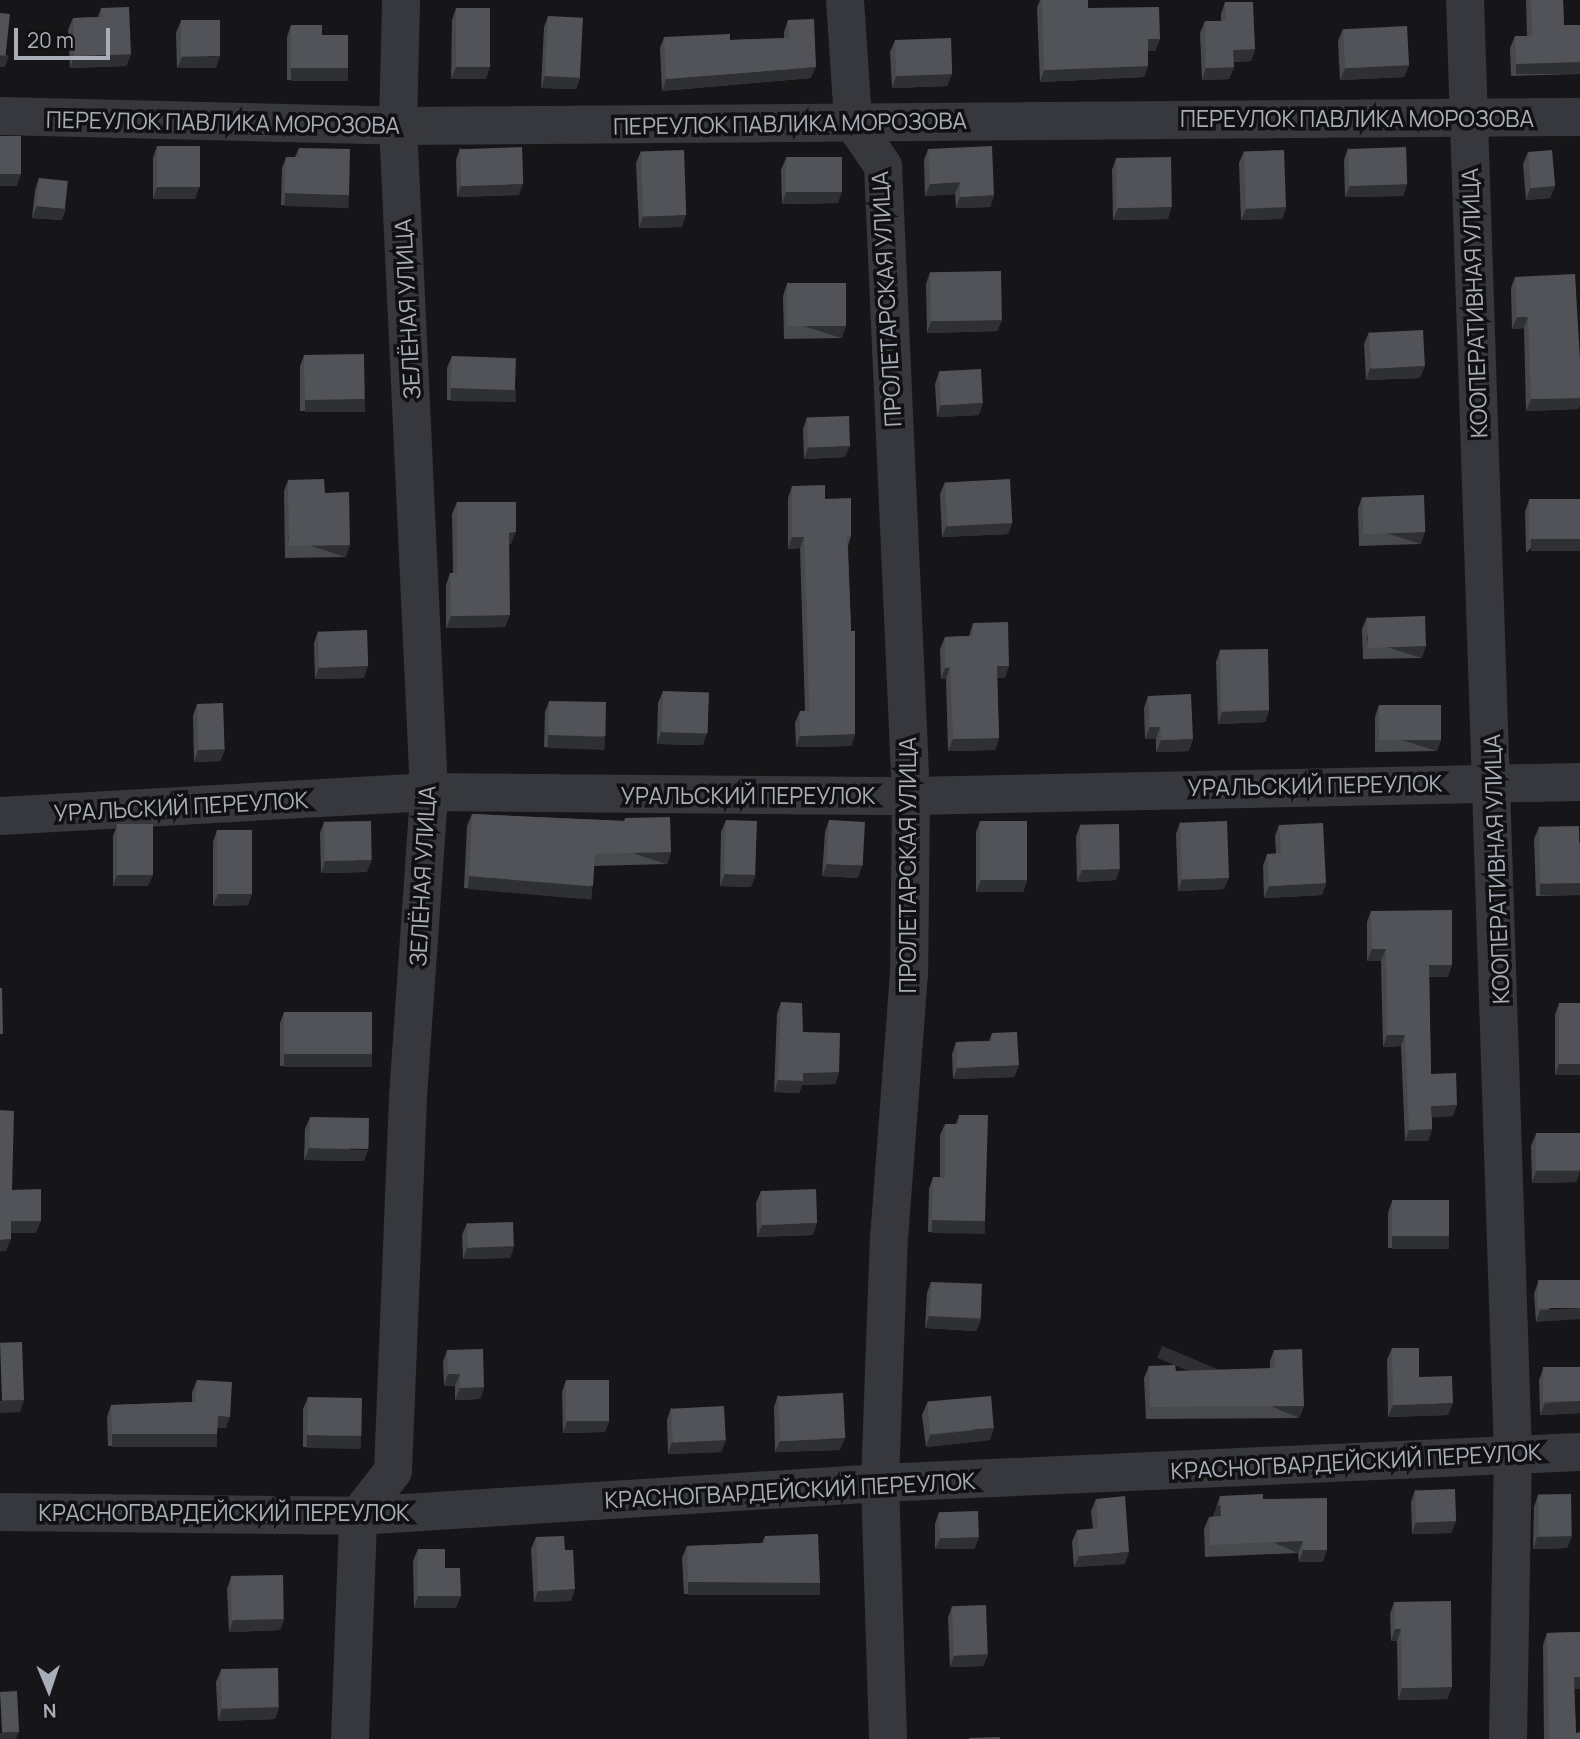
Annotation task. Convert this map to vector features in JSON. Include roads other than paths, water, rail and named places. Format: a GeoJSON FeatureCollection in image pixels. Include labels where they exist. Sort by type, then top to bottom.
{"type":"FeatureCollection","features":[{"type":"Feature","properties":{"kind":"street","name":"ЗЕЛЁНАЯ УЛИЦА"},"geometry":{"type":"LineString","coordinates":[[358,1516],[393,1471],[408,1096],[429,792],[398,127],[401,0]]}},
{"type":"Feature","properties":{"kind":"street"},"geometry":{"type":"LineString","coordinates":[[845,0],[853,122]]}},
{"type":"Feature","properties":{"kind":"street","name":"КООПЕРАТИВНАЯ УЛИЦА"},"geometry":{"type":"LineString","coordinates":[[1465,0],[1467,116],[1494,781],[1513,1452],[1508,1739]]}},
{"type":"Feature","properties":{"kind":"street","name":"ПЕРЕУЛОК ПАВЛИКА МОРОЗОВА"},"geometry":{"type":"LineString","coordinates":[[0,116],[398,127],[1580,117]]}},
{"type":"Feature","properties":{"kind":"street","name":"ПРОЛЕТАРСКАЯ УЛИЦА"},"geometry":{"type":"LineString","coordinates":[[853,122],[883,166],[911,796],[909,972],[889,1237],[880,1483],[888,1739]]}},
{"type":"Feature","properties":{"kind":"street","name":"УРАЛЬСКИЙ ПЕРЕУЛОК"},"geometry":{"type":"LineString","coordinates":[[0,816],[429,792],[911,796],[1494,781],[1580,782]]}},
{"type":"Feature","properties":{"kind":"street","name":"КРАСНОГВАРДЕЙСКИЙ ПЕРЕУЛОК"},"geometry":{"type":"LineString","coordinates":[[0,1512],[358,1516],[880,1483],[1513,1452],[1580,1452]]}},
{"type":"Feature","properties":{"kind":"street"},"geometry":{"type":"LineString","coordinates":[[350,1739],[358,1516]]}}]}
